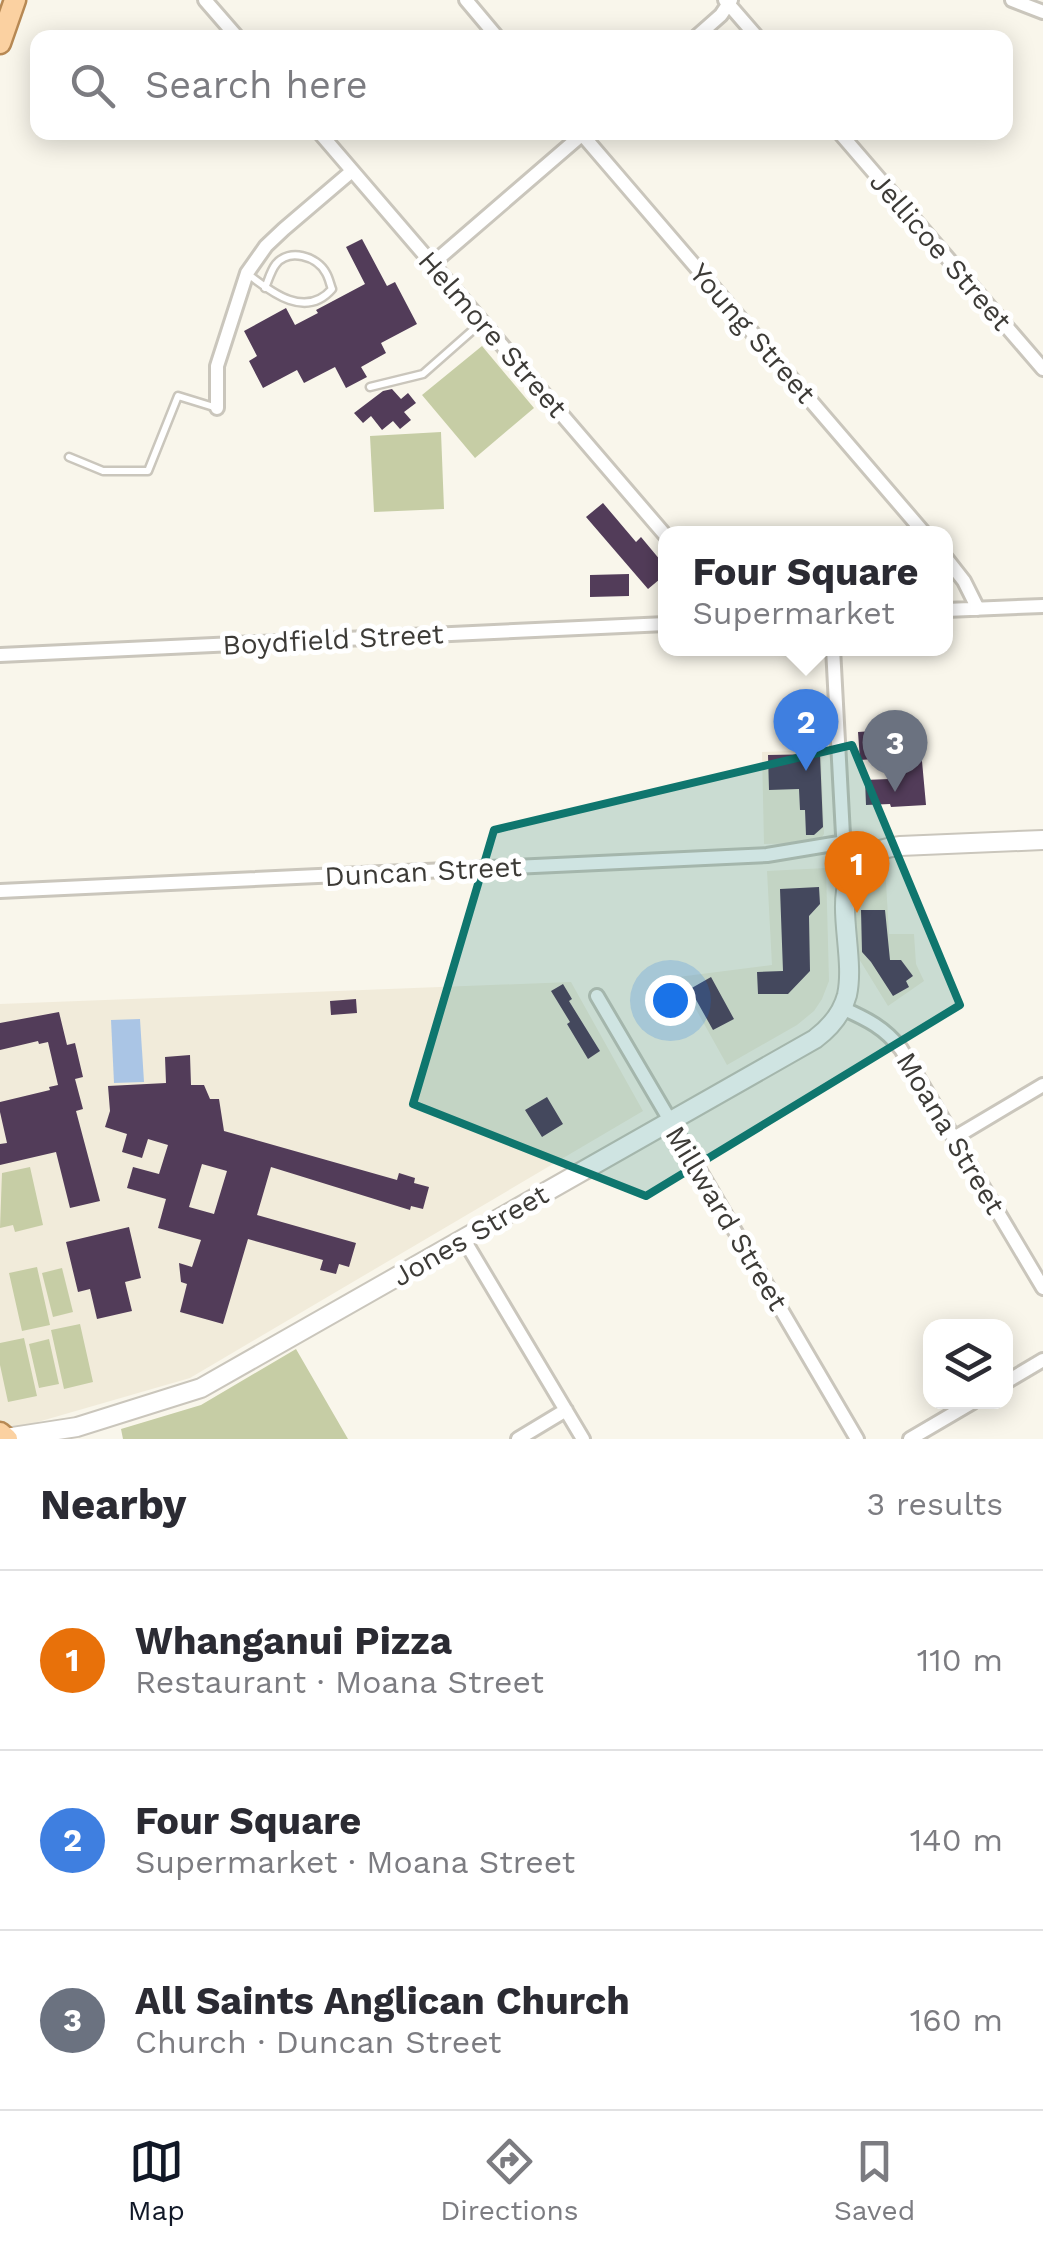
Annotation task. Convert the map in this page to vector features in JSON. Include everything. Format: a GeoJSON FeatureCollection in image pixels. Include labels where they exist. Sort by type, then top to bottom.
{"type":"FeatureCollection","features":[{"type":"Feature","properties":{"kind":"main road"},"geometry":{"type":"LineString","coordinates":[[0,43],[15,0]]}},
{"type":"Feature","properties":{"kind":"main road"},"geometry":{"type":"LineString","coordinates":[[842,1008],[848,979],[845,894],[848,878],[859,862],[888,847],[1043,840]]}},
{"type":"Feature","properties":{"kind":"main road","name":"Jones Street"},"geometry":{"type":"LineString","coordinates":[[6,1438],[78,1427],[201,1388],[815,1038],[842,1008]]}},
{"type":"Feature","properties":{"kind":"main road","name":"Jones Street"},"geometry":{"type":"LineString","coordinates":[[58,1439],[78,1427]]}},
{"type":"Feature","properties":{"kind":"main road"},"geometry":{"type":"LineString","coordinates":[[0,1433],[6,1438]]}},
{"type":"Feature","properties":{"kind":"street"},"geometry":{"type":"LineString","coordinates":[[205,0],[231,30]]}},
{"type":"Feature","properties":{"kind":"street"},"geometry":{"type":"LineString","coordinates":[[466,0],[491,30]]}},
{"type":"Feature","properties":{"kind":"street"},"geometry":{"type":"LineString","coordinates":[[1012,0],[1043,12]]}},
{"type":"Feature","properties":{"kind":"street"},"geometry":{"type":"LineString","coordinates":[[704,30],[721,15],[728,1],[752,30]]}},
{"type":"Feature","properties":{"kind":"street","name":"Helmore Street"},"geometry":{"type":"LineString","coordinates":[[326,140],[658,527]]}},
{"type":"Feature","properties":{"kind":"street"},"geometry":{"type":"LineString","coordinates":[[432,264],[574,140]]}},
{"type":"Feature","properties":{"kind":"street","name":"Young Street"},"geometry":{"type":"LineString","coordinates":[[588,140],[918,526]]}},
{"type":"Feature","properties":{"kind":"street","name":"Jellicoe Street"},"geometry":{"type":"LineString","coordinates":[[846,140],[1040,359]]}},
{"type":"Feature","properties":{"kind":"street"},"geometry":{"type":"LineString","coordinates":[[216,408],[217,366],[247,273],[284,228],[352,171]]}},
{"type":"Feature","properties":{"kind":"street"},"geometry":{"type":"LineString","coordinates":[[953,567],[978,609]]}},
{"type":"Feature","properties":{"kind":"street"},"geometry":{"type":"LineString","coordinates":[[953,610],[1043,606]]}},
{"type":"Feature","properties":{"kind":"street","name":"Boydfield Street"},"geometry":{"type":"LineString","coordinates":[[0,655],[658,624]]}},
{"type":"Feature","properties":{"kind":"street"},"geometry":{"type":"LineString","coordinates":[[833,656],[843,835],[859,862]]}},
{"type":"Feature","properties":{"kind":"street","name":"Duncan Street"},"geometry":{"type":"LineString","coordinates":[[0,891],[767,855],[845,842]]}},
{"type":"Feature","properties":{"kind":"street","name":"Millward Street"},"geometry":{"type":"LineString","coordinates":[[597,996],[857,1439]]}},
{"type":"Feature","properties":{"kind":"street","name":"Moana Street"},"geometry":{"type":"LineString","coordinates":[[842,1008],[867,1018],[891,1035],[1043,1288]]}},
{"type":"Feature","properties":{"kind":"street"},"geometry":{"type":"LineString","coordinates":[[954,1138],[1043,1085]]}},
{"type":"Feature","properties":{"kind":"street"},"geometry":{"type":"LineString","coordinates":[[464,1238],[583,1439]]}},
{"type":"Feature","properties":{"kind":"street"},"geometry":{"type":"LineString","coordinates":[[1013,1378],[1043,1360]]}},
{"type":"Feature","properties":{"kind":"street"},"geometry":{"type":"LineString","coordinates":[[910,1439],[961,1409]]}},
{"type":"Feature","properties":{"kind":"street"},"geometry":{"type":"LineString","coordinates":[[518,1439],[566,1410]]}},
{"type":"Feature","properties":{"kind":"lane"},"geometry":{"type":"LineString","coordinates":[[247,273],[266,288],[300,304],[322,300],[332,289],[325,270],[301,256],[287,256],[276,264],[266,288]]}},
{"type":"Feature","properties":{"kind":"lane"},"geometry":{"type":"LineString","coordinates":[[370,387],[424,374],[482,322]]}},
{"type":"Feature","properties":{"kind":"lane"},"geometry":{"type":"LineString","coordinates":[[68,457],[103,471],[148,470],[178,396],[216,408]]}},
{"type":"Feature","properties":{"kind":"highlighted area"},"geometry":{"type":"Polygon","coordinates":[[[852,745],[960,1005],[646,1196],[413,1104],[494,830],[852,745]]]}},
{"type":"Feature","properties":{"kind":"shaded area"},"geometry":{"type":"Polygon","coordinates":[[[821,750],[824,834],[818,843],[764,844],[762,752],[821,750]]]}},
{"type":"Feature","properties":{"kind":"shaded area"},"geometry":{"type":"Polygon","coordinates":[[[885,865],[889,934],[914,934],[916,964],[924,981],[888,1006],[856,954],[852,889],[870,869],[885,865]]]}},
{"type":"Feature","properties":{"kind":"shaded area"},"geometry":{"type":"Polygon","coordinates":[[[826,868],[829,981],[822,999],[797,1025],[727,1065],[678,977],[772,965],[767,871],[826,868]]]}},
{"type":"Feature","properties":{"kind":"shaded area"},"geometry":{"type":"Polygon","coordinates":[[[571,982],[643,1111],[190,1378],[10,1430],[0,1423],[0,1004],[571,982]]]}},
{"type":"Feature","properties":{"kind":"green space"},"geometry":{"type":"Polygon","coordinates":[[[482,346],[534,408],[475,458],[422,395],[482,346]]]}},
{"type":"Feature","properties":{"kind":"green space"},"geometry":{"type":"Polygon","coordinates":[[[441,432],[444,509],[374,512],[370,436],[441,432]]]}},
{"type":"Feature","properties":{"kind":"green space"},"geometry":{"type":"Polygon","coordinates":[[[30,1167],[43,1225],[15,1232],[13,1225],[0,1228],[2,1173],[30,1167]]]}},
{"type":"Feature","properties":{"kind":"green space"},"geometry":{"type":"Polygon","coordinates":[[[37,1267],[50,1325],[22,1331],[9,1273],[37,1267]]]}},
{"type":"Feature","properties":{"kind":"green space"},"geometry":{"type":"Polygon","coordinates":[[[62,1268],[73,1312],[53,1317],[42,1273],[62,1268]]]}},
{"type":"Feature","properties":{"kind":"green space"},"geometry":{"type":"Polygon","coordinates":[[[80,1324],[93,1382],[64,1389],[51,1330],[80,1324]]]}},
{"type":"Feature","properties":{"kind":"green space"},"geometry":{"type":"Polygon","coordinates":[[[24,1338],[37,1396],[8,1402],[0,1343],[24,1338]]]}},
{"type":"Feature","properties":{"kind":"green space"},"geometry":{"type":"Polygon","coordinates":[[[49,1339],[59,1384],[39,1388],[29,1344],[49,1339]]]}},
{"type":"Feature","properties":{"kind":"green space"},"geometry":{"type":"Polygon","coordinates":[[[296,1349],[348,1439],[123,1439],[121,1429],[201,1405],[296,1349]]]}},
{"type":"Feature","properties":{"kind":"water"},"geometry":{"type":"Polygon","coordinates":[[[140,1019],[144,1082],[114,1083],[111,1020],[140,1019]]]}},
{"type":"Feature","properties":{"kind":"building"},"geometry":{"type":"Polygon","coordinates":[[[362,239],[387,286],[395,282],[417,324],[381,343],[386,353],[361,367],[367,377],[346,388],[335,367],[304,383],[297,370],[263,388],[249,361],[257,356],[244,331],[286,308],[295,325],[365,284],[346,247],[362,239]]]}},
{"type":"Feature","properties":{"kind":"building"},"geometry":{"type":"Polygon","coordinates":[[[392,389],[401,399],[408,393],[416,403],[404,412],[411,420],[400,429],[393,421],[382,430],[371,416],[363,423],[354,413],[383,391],[392,389]]]}},
{"type":"Feature","properties":{"kind":"building"},"geometry":{"type":"Polygon","coordinates":[[[603,503],[636,542],[641,537],[658,557],[658,581],[648,589],[586,517],[603,503]]]}},
{"type":"Feature","properties":{"kind":"building"},"geometry":{"type":"Polygon","coordinates":[[[629,574],[629,596],[590,597],[590,575],[629,574]]]}},
{"type":"Feature","properties":{"kind":"building"},"geometry":{"type":"Polygon","coordinates":[[[888,730],[888,741],[920,739],[926,805],[866,805],[865,780],[889,779],[888,758],[860,760],[858,732],[888,730]]]}},
{"type":"Feature","properties":{"kind":"building"},"geometry":{"type":"Polygon","coordinates":[[[820,754],[823,827],[814,835],[806,835],[799,789],[769,790],[768,755],[820,754]]]}},
{"type":"Feature","properties":{"kind":"building"},"geometry":{"type":"Polygon","coordinates":[[[819,887],[820,904],[809,916],[810,971],[788,994],[758,994],[757,972],[783,971],[780,889],[819,887]]]}},
{"type":"Feature","properties":{"kind":"building"},"geometry":{"type":"Polygon","coordinates":[[[861,910],[885,910],[890,960],[901,960],[913,976],[906,981],[909,987],[893,996],[862,952],[861,910]]]}},
{"type":"Feature","properties":{"kind":"building"},"geometry":{"type":"Polygon","coordinates":[[[711,977],[734,1019],[713,1030],[690,989],[711,977]]]}},
{"type":"Feature","properties":{"kind":"building"},"geometry":{"type":"Polygon","coordinates":[[[563,984],[600,1051],[588,1059],[551,991],[563,984]]]}},
{"type":"Feature","properties":{"kind":"building"},"geometry":{"type":"Polygon","coordinates":[[[356,999],[357,1013],[331,1015],[330,1001],[356,999]]]}},
{"type":"Feature","properties":{"kind":"building"},"geometry":{"type":"Polygon","coordinates":[[[59,1012],[67,1045],[75,1043],[83,1077],[75,1079],[83,1109],[76,1111],[100,1201],[70,1208],[56,1152],[0,1165],[0,1144],[7,1143],[0,1102],[58,1085],[48,1042],[0,1050],[0,1023],[59,1012]]]}},
{"type":"Feature","properties":{"kind":"building"},"geometry":{"type":"Polygon","coordinates":[[[190,1055],[191,1085],[204,1085],[210,1099],[219,1099],[224,1131],[397,1180],[399,1173],[415,1178],[414,1183],[429,1187],[423,1209],[411,1206],[410,1210],[271,1167],[257,1215],[356,1243],[349,1267],[339,1264],[336,1274],[320,1270],[323,1260],[248,1239],[223,1324],[180,1312],[187,1284],[181,1282],[179,1263],[192,1267],[201,1240],[158,1228],[166,1199],[127,1188],[133,1167],[159,1174],[168,1145],[148,1139],[142,1158],[122,1152],[127,1134],[105,1127],[110,1111],[108,1086],[166,1083],[165,1057],[190,1055]],[[202,1164],[189,1207],[214,1214],[227,1171],[202,1164]]]}},
{"type":"Feature","properties":{"kind":"building"},"geometry":{"type":"Polygon","coordinates":[[[547,1097],[563,1124],[542,1137],[525,1110],[547,1097]]]}},
{"type":"Feature","properties":{"kind":"building"},"geometry":{"type":"Polygon","coordinates":[[[129,1227],[141,1278],[125,1282],[132,1311],[97,1319],[90,1289],[78,1292],[66,1242],[129,1227]]]}},
{"type":"Feature","properties":{"kind":"place","name":"Four Square"},"geometry":{"type":"Point","coordinates":[806,771]}},
{"type":"Feature","properties":{"kind":"place","name":"All Saints Anglican Church"},"geometry":{"type":"Point","coordinates":[895,792]}},
{"type":"Feature","properties":{"kind":"place","name":"Whanganui Pizza"},"geometry":{"type":"Point","coordinates":[857,913]}}]}
